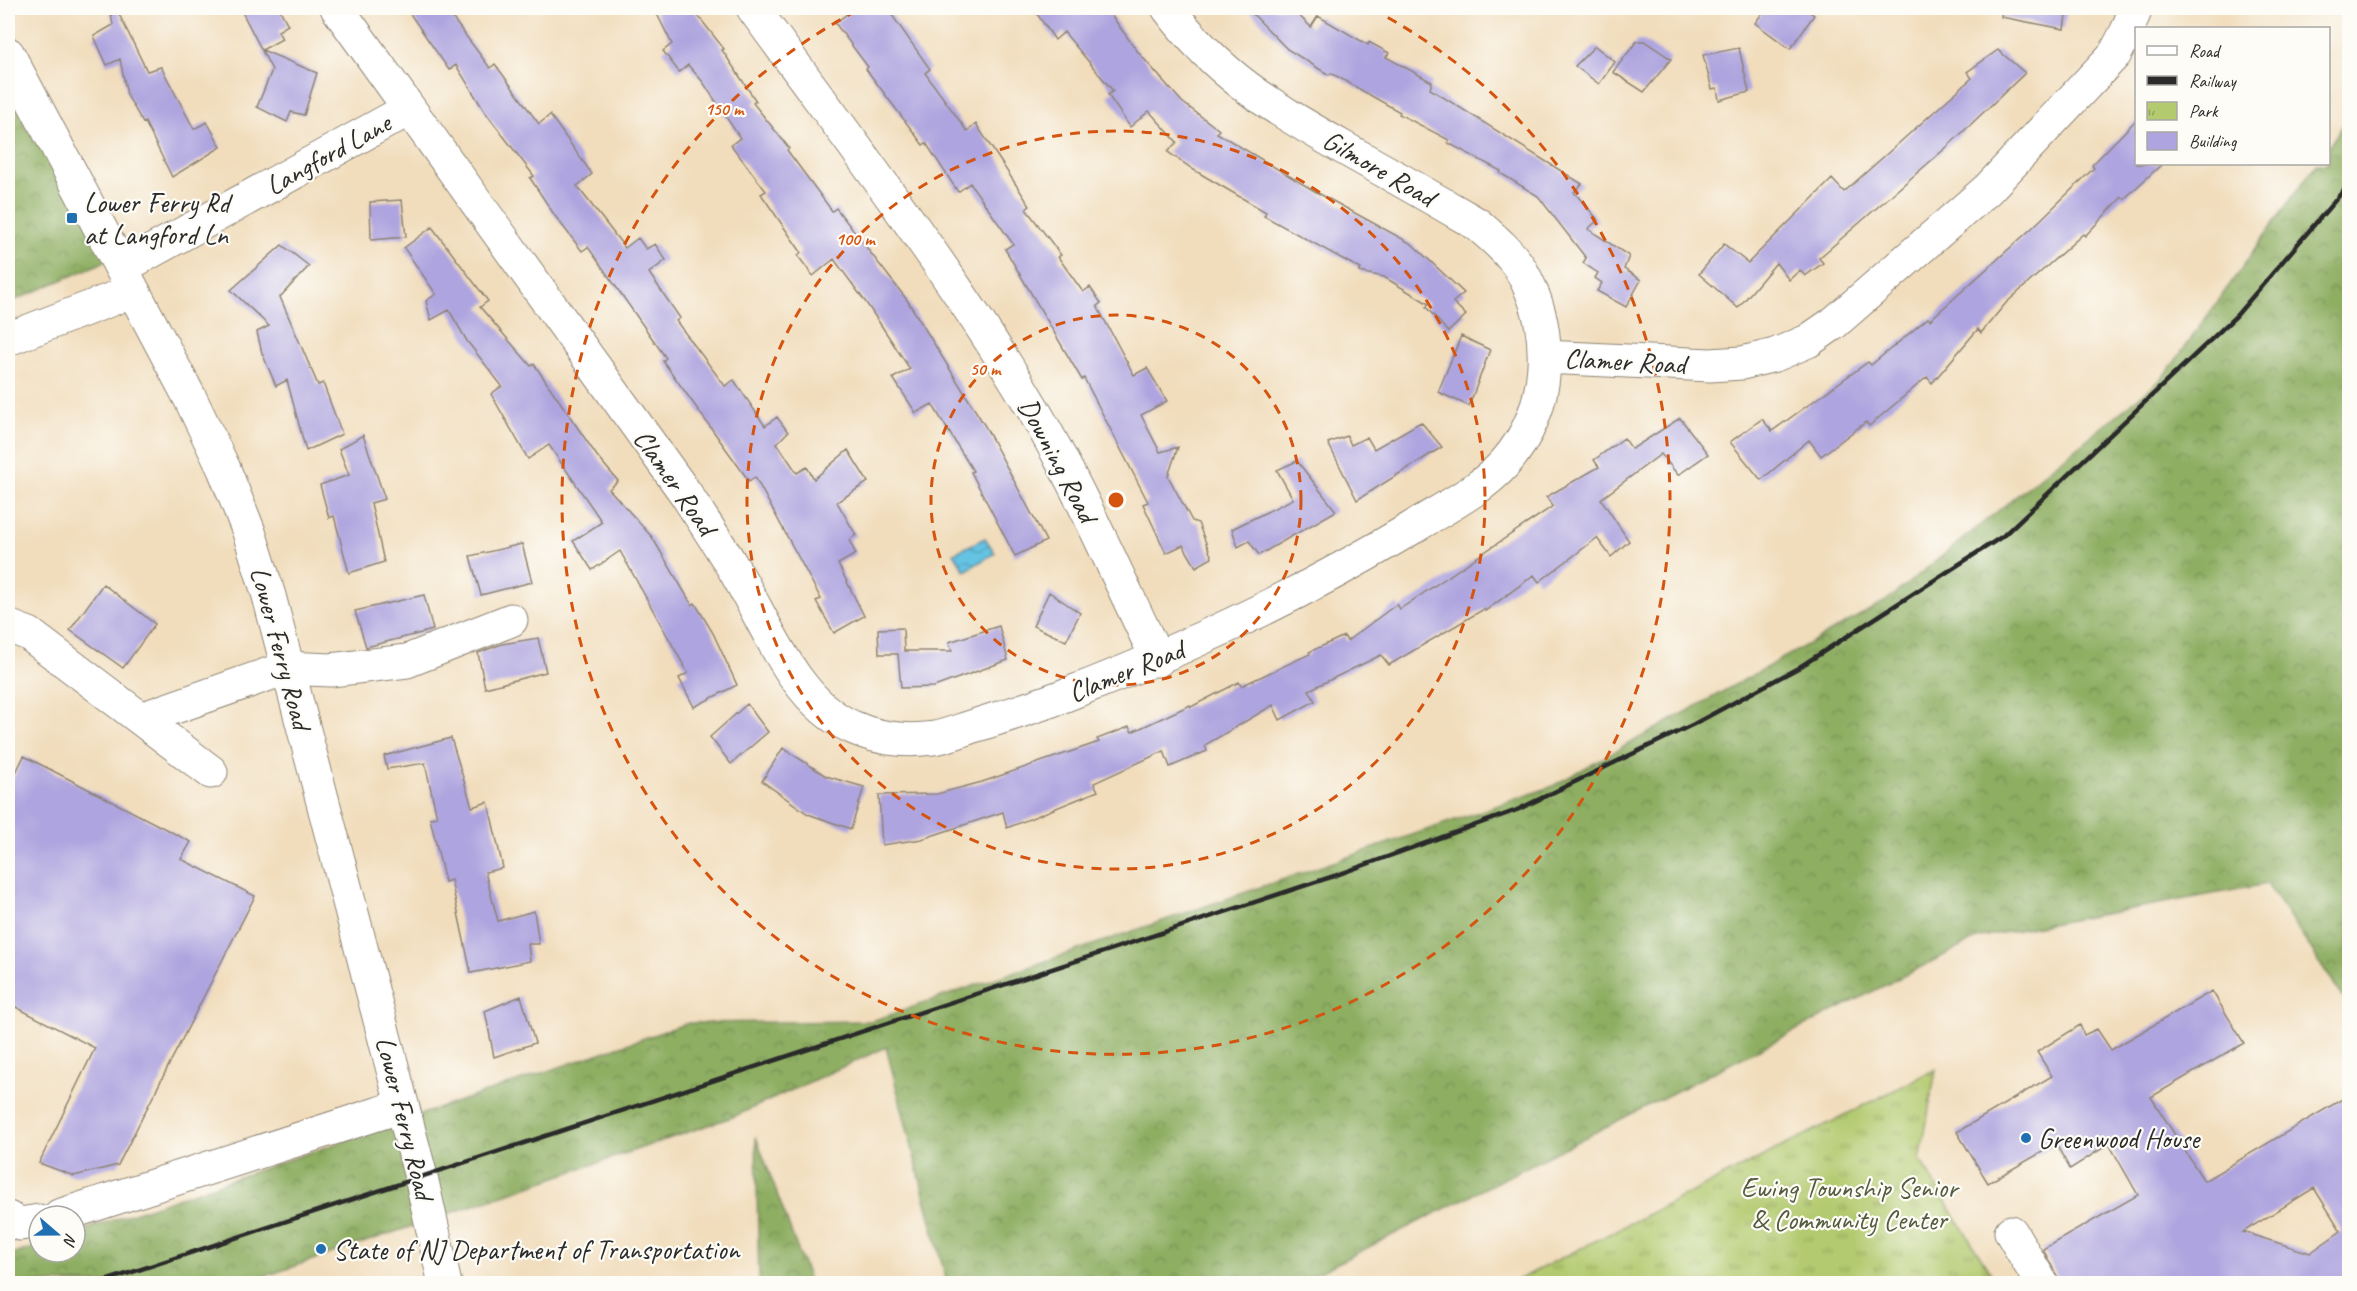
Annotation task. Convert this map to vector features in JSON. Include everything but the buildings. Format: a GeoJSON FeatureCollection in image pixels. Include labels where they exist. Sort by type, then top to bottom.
{"type":"FeatureCollection","features":[{"type":"Feature","properties":{"kind":"street","name":"Clamer Road"},"geometry":{"type":"LineString","coordinates":[[338,8],[686,494],[729,561],[787,666],[803,690],[823,710],[849,727],[878,737],[907,741],[938,737],[1035,707],[1158,660],[1250,618],[1347,567],[1480,486],[1505,463],[1523,438],[1536,409],[1545,357],[1710,365],[1742,363],[1775,355],[1808,341],[1834,323],[1988,189],[2115,54],[2136,8]]}},
{"type":"Feature","properties":{"kind":"street","name":"Downing Road"},"geometry":{"type":"LineString","coordinates":[[753,8],[980,323],[1034,410],[1158,660]]}},
{"type":"Feature","properties":{"kind":"street","name":"Gilmore Road"},"geometry":{"type":"LineString","coordinates":[[1168,8],[1199,46],[1232,78],[1269,105],[1477,224],[1500,244],[1520,268],[1534,296],[1543,328],[1545,357]]}},
{"type":"Feature","properties":{"kind":"street","name":"Lower Ferry Road"},"geometry":{"type":"LineString","coordinates":[[8,54],[224,469],[256,554],[402,1106],[445,1284]]}},
{"type":"Feature","properties":{"kind":"street","name":"Langford Lane"},"geometry":{"type":"LineString","coordinates":[[8,339],[127,280],[410,109]]}},
{"type":"Feature","properties":{"kind":"street"},"geometry":{"type":"LineString","coordinates":[[141,719],[286,668],[331,670],[407,661],[511,620]]}},
{"type":"Feature","properties":{"kind":"street"},"geometry":{"type":"LineString","coordinates":[[8,626],[30,634],[211,772]]}},
{"type":"Feature","properties":{"kind":"street"},"geometry":{"type":"LineString","coordinates":[[87,1207],[402,1106]]}},
{"type":"Feature","properties":{"kind":"street"},"geometry":{"type":"LineString","coordinates":[[2011,1232],[2042,1284]]}},
{"type":"Feature","properties":{"kind":"green space"},"geometry":{"type":"Polygon","coordinates":[[[8,52],[118,256],[8,303],[8,52]]]}},
{"type":"Feature","properties":{"kind":"green space"},"geometry":{"type":"Polygon","coordinates":[[[2349,116],[2349,1006],[2267,884],[1980,937],[1298,1283],[947,1283],[886,1047],[735,1116],[245,1283],[8,1283],[8,1256],[27,1250],[27,1264],[87,1264],[87,1229],[688,1023],[872,1021],[1551,787],[1886,601],[2163,378],[2315,165],[2330,165],[2330,144],[2349,116]]]}},
{"type":"Feature","properties":{"kind":"green space","name":"Ewing Township Senior & Community Center"},"geometry":{"type":"Polygon","coordinates":[[[1936,1069],[1920,1160],[1997,1283],[1512,1283],[1936,1069]]]}},
{"type":"Feature","properties":{"kind":"green space"},"geometry":{"type":"Polygon","coordinates":[[[756,1137],[810,1283],[759,1283],[756,1137]]]}},
{"type":"Feature","properties":{"kind":"water"},"geometry":{"type":"Polygon","coordinates":[[[985,538],[995,553],[965,571],[954,553],[985,538]]]}},
{"type":"Feature","properties":{"kind":"railway"},"geometry":{"type":"LineString","coordinates":[[96,1284],[1334,876],[1517,810],[1694,724],[1798,668],[2003,536],[2236,316],[2350,183]]}},
{"type":"Feature","properties":{"kind":"place","name":"Lower Ferry Rd at Langford Ln"},"geometry":{"type":"Point","coordinates":[72,218]}},
{"type":"Feature","properties":{"kind":"place","name":"Greenwood House"},"geometry":{"type":"Point","coordinates":[2026,1138]}},
{"type":"Feature","properties":{"kind":"place","name":"State of NJ Department of Transportation"},"geometry":{"type":"Point","coordinates":[321,1249]}}]}
